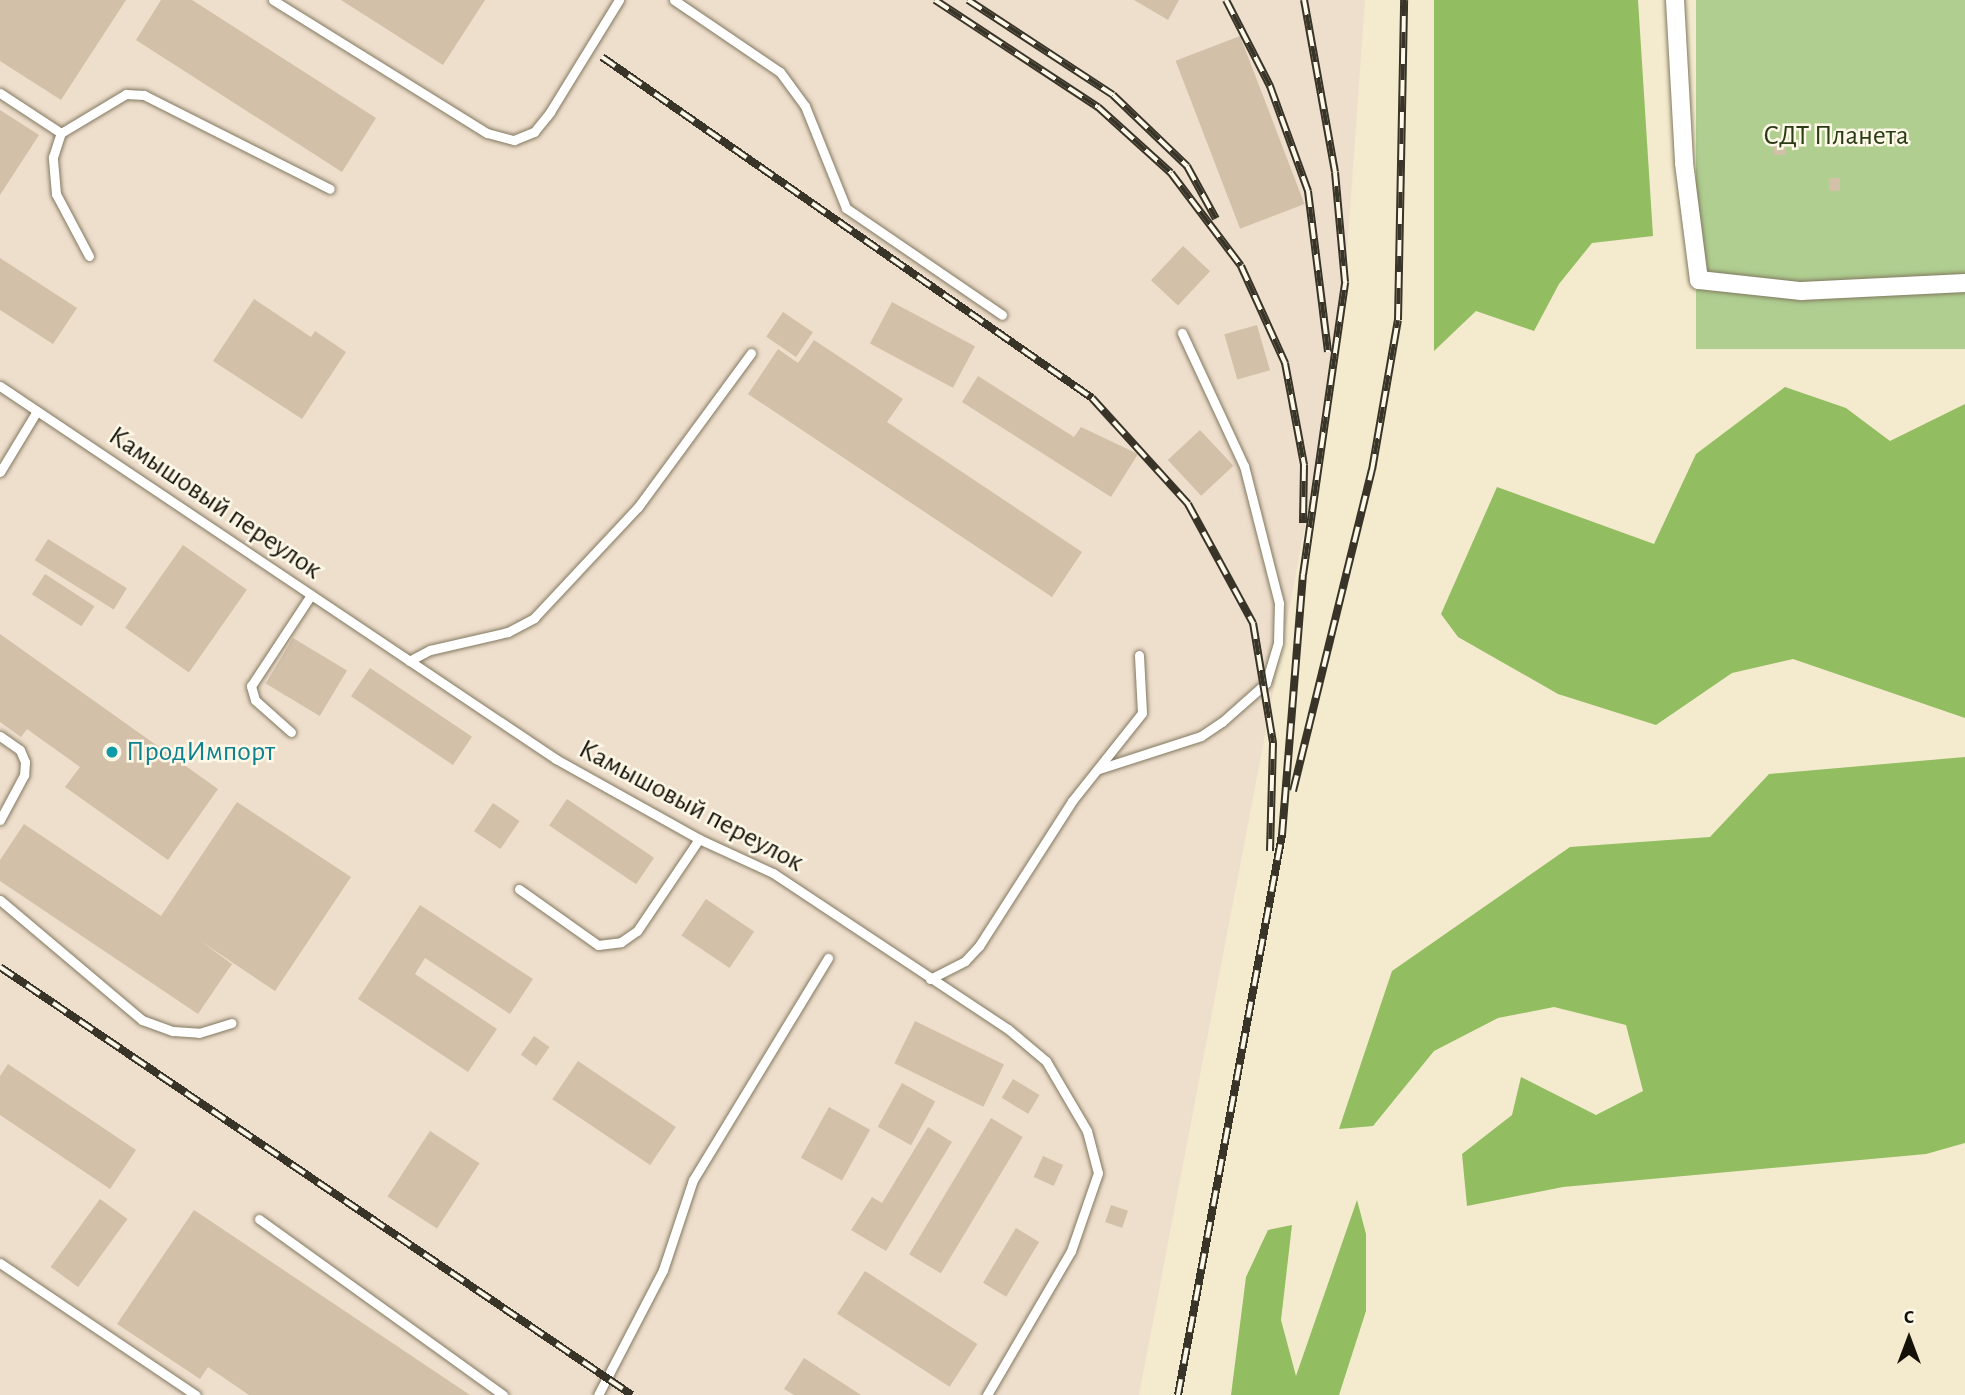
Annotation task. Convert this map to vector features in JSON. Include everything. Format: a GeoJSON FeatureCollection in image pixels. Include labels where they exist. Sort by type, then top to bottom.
{"type":"FeatureCollection","features":[{"type":"Feature","properties":{"kind":"street"},"geometry":{"type":"LineString","coordinates":[[1675,0],[1684,163],[1699,280],[1801,291],[1965,284]]}},
{"type":"Feature","properties":{"kind":"lane"},"geometry":{"type":"LineString","coordinates":[[273,0],[488,133],[514,140],[534,132],[550,112],[619,0]]}},
{"type":"Feature","properties":{"kind":"lane"},"geometry":{"type":"LineString","coordinates":[[674,0],[788,83],[810,117],[846,208],[1002,315]]}},
{"type":"Feature","properties":{"kind":"lane"},"geometry":{"type":"LineString","coordinates":[[0,93],[61,133]]}},
{"type":"Feature","properties":{"kind":"lane"},"geometry":{"type":"LineString","coordinates":[[89,256],[56,194],[54,158],[61,133],[115,97],[144,95],[330,190]]}},
{"type":"Feature","properties":{"kind":"lane"},"geometry":{"type":"LineString","coordinates":[[1099,769],[1201,736],[1222,722],[1266,683],[1278,643],[1279,603],[1244,466],[1182,333]]}},
{"type":"Feature","properties":{"kind":"lane"},"geometry":{"type":"LineString","coordinates":[[409,661],[430,650],[508,632],[534,618],[638,507],[751,353]]}},
{"type":"Feature","properties":{"kind":"lane","name":"Камышовый переулок"},"geometry":{"type":"LineString","coordinates":[[0,386],[556,759],[699,839],[773,873],[1046,1061],[1087,1131],[1098,1173],[1071,1251],[987,1395]]}},
{"type":"Feature","properties":{"kind":"lane"},"geometry":{"type":"LineString","coordinates":[[0,472],[37,411]]}},
{"type":"Feature","properties":{"kind":"lane"},"geometry":{"type":"LineString","coordinates":[[291,732],[255,700],[251,686],[311,595]]}},
{"type":"Feature","properties":{"kind":"lane"},"geometry":{"type":"LineString","coordinates":[[930,979],[965,961],[979,946],[1072,801],[1142,713],[1139,655]]}},
{"type":"Feature","properties":{"kind":"lane"},"geometry":{"type":"LineString","coordinates":[[0,736],[20,750],[25,762],[24,775],[0,820]]}},
{"type":"Feature","properties":{"kind":"lane"},"geometry":{"type":"LineString","coordinates":[[519,889],[598,945],[621,942],[637,931],[699,839]]}},
{"type":"Feature","properties":{"kind":"lane"},"geometry":{"type":"LineString","coordinates":[[0,900],[142,1020],[173,1031],[199,1033],[231,1023]]}},
{"type":"Feature","properties":{"kind":"lane"},"geometry":{"type":"LineString","coordinates":[[598,1395],[663,1270],[693,1180],[828,958]]}},
{"type":"Feature","properties":{"kind":"lane"},"geometry":{"type":"LineString","coordinates":[[259,1220],[503,1395]]}},
{"type":"Feature","properties":{"kind":"lane"},"geometry":{"type":"LineString","coordinates":[[0,1263],[196,1395]]}},
{"type":"Feature","properties":{"kind":"shaded area"},"geometry":{"type":"Polygon","coordinates":[[[0,0],[1365,0],[1341,337],[1139,1395],[0,1395],[0,0]]]}},
{"type":"Feature","properties":{"kind":"green space"},"geometry":{"type":"Polygon","coordinates":[[[1434,0],[1638,0],[1653,236],[1592,243],[1559,284],[1534,331],[1476,311],[1434,351],[1434,0]]]}},
{"type":"Feature","properties":{"kind":"green space","name":"СДТ Планета"},"geometry":{"type":"Polygon","coordinates":[[[1696,0],[1965,0],[1965,349],[1696,349],[1696,0]]]}},
{"type":"Feature","properties":{"kind":"green space"},"geometry":{"type":"Polygon","coordinates":[[[1785,387],[1846,408],[1890,441],[1965,404],[1965,718],[1793,659],[1732,673],[1656,725],[1558,694],[1458,637],[1441,614],[1497,487],[1654,544],[1696,454],[1785,387]]]}},
{"type":"Feature","properties":{"kind":"green space"},"geometry":{"type":"Polygon","coordinates":[[[1965,757],[1965,1143],[1926,1154],[1563,1187],[1467,1206],[1462,1154],[1512,1115],[1521,1077],[1596,1115],[1643,1091],[1626,1025],[1554,1007],[1498,1018],[1434,1051],[1373,1126],[1339,1129],[1392,971],[1570,847],[1710,837],[1769,774],[1965,757]]]}},
{"type":"Feature","properties":{"kind":"green space"},"geometry":{"type":"Polygon","coordinates":[[[1357,1200],[1366,1234],[1366,1311],[1339,1395],[1231,1395],[1246,1277],[1268,1230],[1292,1225],[1281,1320],[1296,1376],[1357,1200]]]}},
{"type":"Feature","properties":{"kind":"building"},"geometry":{"type":"Polygon","coordinates":[[[0,0],[126,0],[61,100],[0,61],[0,0]]]}},
{"type":"Feature","properties":{"kind":"building"},"geometry":{"type":"Polygon","coordinates":[[[161,0],[192,0],[376,118],[342,172],[136,40],[161,0]]]}},
{"type":"Feature","properties":{"kind":"building"},"geometry":{"type":"Polygon","coordinates":[[[341,0],[485,0],[443,65],[341,0]]]}},
{"type":"Feature","properties":{"kind":"building"},"geometry":{"type":"Polygon","coordinates":[[[1134,0],[1179,0],[1168,20],[1134,0]]]}},
{"type":"Feature","properties":{"kind":"building"},"geometry":{"type":"Polygon","coordinates":[[[1240,36],[1305,204],[1240,229],[1176,61],[1240,36]]]}},
{"type":"Feature","properties":{"kind":"building"},"geometry":{"type":"Polygon","coordinates":[[[0,110],[39,135],[0,195],[0,110]]]}},
{"type":"Feature","properties":{"kind":"building"},"geometry":{"type":"Polygon","coordinates":[[[1888,131],[1899,131],[1899,144],[1888,144],[1888,131]]]}},
{"type":"Feature","properties":{"kind":"building"},"geometry":{"type":"Polygon","coordinates":[[[1843,132],[1855,132],[1855,145],[1843,145],[1843,132]]]}},
{"type":"Feature","properties":{"kind":"building"},"geometry":{"type":"Polygon","coordinates":[[[1774,142],[1786,142],[1786,155],[1774,155],[1774,142]]]}},
{"type":"Feature","properties":{"kind":"building"},"geometry":{"type":"Polygon","coordinates":[[[1829,178],[1840,178],[1840,191],[1829,191],[1829,178]]]}},
{"type":"Feature","properties":{"kind":"building"},"geometry":{"type":"Polygon","coordinates":[[[1183,246],[1210,271],[1178,306],[1151,280],[1183,246]]]}},
{"type":"Feature","properties":{"kind":"building"},"geometry":{"type":"Polygon","coordinates":[[[0,258],[77,308],[53,344],[0,310],[0,258]]]}},
{"type":"Feature","properties":{"kind":"building"},"geometry":{"type":"Polygon","coordinates":[[[254,299],[311,337],[315,331],[346,352],[302,419],[213,361],[254,299]]]}},
{"type":"Feature","properties":{"kind":"building"},"geometry":{"type":"Polygon","coordinates":[[[892,302],[975,346],[953,388],[870,343],[892,302]]]}},
{"type":"Feature","properties":{"kind":"building"},"geometry":{"type":"Polygon","coordinates":[[[783,312],[813,332],[796,357],[766,337],[783,312]]]}},
{"type":"Feature","properties":{"kind":"building"},"geometry":{"type":"Polygon","coordinates":[[[1257,325],[1270,370],[1237,380],[1224,334],[1257,325]]]}},
{"type":"Feature","properties":{"kind":"building"},"geometry":{"type":"Polygon","coordinates":[[[814,340],[903,399],[887,422],[1082,552],[1052,597],[748,394],[778,349],[798,363],[814,340]]]}},
{"type":"Feature","properties":{"kind":"building"},"geometry":{"type":"Polygon","coordinates":[[[978,376],[1074,437],[1081,427],[1138,454],[1111,497],[962,402],[978,376]]]}},
{"type":"Feature","properties":{"kind":"building"},"geometry":{"type":"Polygon","coordinates":[[[1200,430],[1233,466],[1201,496],[1168,460],[1200,430]]]}},
{"type":"Feature","properties":{"kind":"building"},"geometry":{"type":"Polygon","coordinates":[[[48,539],[127,588],[114,609],[35,560],[48,539]]]}},
{"type":"Feature","properties":{"kind":"building"},"geometry":{"type":"Polygon","coordinates":[[[183,545],[247,590],[189,672],[125,628],[183,545]]]}},
{"type":"Feature","properties":{"kind":"building"},"geometry":{"type":"Polygon","coordinates":[[[45,574],[94,606],[81,626],[32,594],[45,574]]]}},
{"type":"Feature","properties":{"kind":"building","name":"ПродИмпорт"},"geometry":{"type":"Polygon","coordinates":[[[0,634],[218,789],[168,860],[65,787],[80,767],[27,729],[21,737],[0,722],[0,634]]]}},
{"type":"Feature","properties":{"kind":"building"},"geometry":{"type":"Polygon","coordinates":[[[293,638],[347,670],[320,716],[266,683],[293,638]]]}},
{"type":"Feature","properties":{"kind":"building"},"geometry":{"type":"Polygon","coordinates":[[[370,668],[472,737],[453,765],[351,696],[370,668]]]}},
{"type":"Feature","properties":{"kind":"building"},"geometry":{"type":"Polygon","coordinates":[[[567,799],[654,858],[636,884],[549,826],[567,799]]]}},
{"type":"Feature","properties":{"kind":"building"},"geometry":{"type":"Polygon","coordinates":[[[237,802],[351,877],[275,991],[199,940],[232,964],[198,1014],[0,881],[0,860],[24,824],[161,916],[237,802]]]}},
{"type":"Feature","properties":{"kind":"building"},"geometry":{"type":"Polygon","coordinates":[[[493,803],[520,821],[501,849],[474,831],[493,803]]]}},
{"type":"Feature","properties":{"kind":"building"},"geometry":{"type":"Polygon","coordinates":[[[706,899],[754,931],[729,968],[681,935],[706,899]]]}},
{"type":"Feature","properties":{"kind":"building"},"geometry":{"type":"Polygon","coordinates":[[[420,905],[533,979],[510,1014],[425,958],[415,974],[497,1029],[468,1072],[358,999],[420,905]]]}},
{"type":"Feature","properties":{"kind":"building"},"geometry":{"type":"Polygon","coordinates":[[[915,1021],[1004,1064],[983,1107],[894,1063],[915,1021]]]}},
{"type":"Feature","properties":{"kind":"building"},"geometry":{"type":"Polygon","coordinates":[[[534,1036],[550,1047],[536,1066],[521,1055],[534,1036]]]}},
{"type":"Feature","properties":{"kind":"building"},"geometry":{"type":"Polygon","coordinates":[[[578,1061],[676,1127],[650,1165],[552,1099],[578,1061]]]}},
{"type":"Feature","properties":{"kind":"building"},"geometry":{"type":"Polygon","coordinates":[[[8,1064],[136,1150],[110,1189],[0,1115],[0,1076],[8,1064]]]}},
{"type":"Feature","properties":{"kind":"building"},"geometry":{"type":"Polygon","coordinates":[[[1013,1079],[1040,1095],[1028,1114],[1002,1098],[1013,1079]]]}},
{"type":"Feature","properties":{"kind":"building"},"geometry":{"type":"Polygon","coordinates":[[[902,1083],[935,1101],[911,1145],[878,1127],[902,1083]]]}},
{"type":"Feature","properties":{"kind":"building"},"geometry":{"type":"Polygon","coordinates":[[[829,1107],[870,1130],[842,1181],[801,1158],[829,1107]]]}},
{"type":"Feature","properties":{"kind":"building"},"geometry":{"type":"Polygon","coordinates":[[[991,1118],[1023,1137],[941,1273],[909,1254],[991,1118]]]}},
{"type":"Feature","properties":{"kind":"building"},"geometry":{"type":"Polygon","coordinates":[[[928,1127],[952,1142],[886,1251],[851,1230],[872,1197],[882,1203],[928,1127]]]}},
{"type":"Feature","properties":{"kind":"building"},"geometry":{"type":"Polygon","coordinates":[[[430,1131],[479,1163],[437,1229],[388,1196],[430,1131]]]}},
{"type":"Feature","properties":{"kind":"building"},"geometry":{"type":"Polygon","coordinates":[[[1043,1156],[1063,1165],[1054,1186],[1034,1177],[1043,1156]]]}},
{"type":"Feature","properties":{"kind":"building"},"geometry":{"type":"Polygon","coordinates":[[[100,1199],[128,1219],[78,1287],[51,1267],[100,1199]]]}},
{"type":"Feature","properties":{"kind":"building"},"geometry":{"type":"Polygon","coordinates":[[[1111,1205],[1128,1211],[1122,1228],[1105,1222],[1111,1205]]]}},
{"type":"Feature","properties":{"kind":"building"},"geometry":{"type":"Polygon","coordinates":[[[194,1210],[470,1395],[249,1395],[208,1367],[200,1379],[117,1324],[194,1210]]]}},
{"type":"Feature","properties":{"kind":"building"},"geometry":{"type":"Polygon","coordinates":[[[1016,1228],[1039,1242],[1006,1297],[983,1283],[1016,1228]]]}},
{"type":"Feature","properties":{"kind":"building"},"geometry":{"type":"Polygon","coordinates":[[[865,1271],[977,1344],[950,1387],[837,1314],[865,1271]]]}},
{"type":"Feature","properties":{"kind":"building"},"geometry":{"type":"Polygon","coordinates":[[[804,1358],[861,1395],[794,1395],[784,1389],[804,1358]]]}},
{"type":"Feature","properties":{"kind":"railway"},"geometry":{"type":"LineString","coordinates":[[935,0],[1098,107],[1171,173],[1241,266],[1285,363],[1304,465],[1303,523]]}},
{"type":"Feature","properties":{"kind":"railway"},"geometry":{"type":"LineString","coordinates":[[968,0],[1113,95],[1187,166],[1216,219]]}},
{"type":"Feature","properties":{"kind":"railway"},"geometry":{"type":"LineString","coordinates":[[1226,0],[1270,86],[1308,191],[1328,352]]}},
{"type":"Feature","properties":{"kind":"railway"},"geometry":{"type":"LineString","coordinates":[[1178,1395],[1282,835],[1303,575],[1345,282],[1335,172],[1304,0]]}},
{"type":"Feature","properties":{"kind":"railway"},"geometry":{"type":"LineString","coordinates":[[1293,791],[1372,470],[1398,320],[1404,0]]}},
{"type":"Feature","properties":{"kind":"railway"},"geometry":{"type":"LineString","coordinates":[[602,57],[1092,398],[1188,504],[1253,623],[1273,743],[1270,851]]}},
{"type":"Feature","properties":{"kind":"railway"},"geometry":{"type":"LineString","coordinates":[[0,967],[632,1395]]}},
{"type":"Feature","properties":{"kind":"place","name":"ПродИмпорт"},"geometry":{"type":"Point","coordinates":[112,752]}}]}
